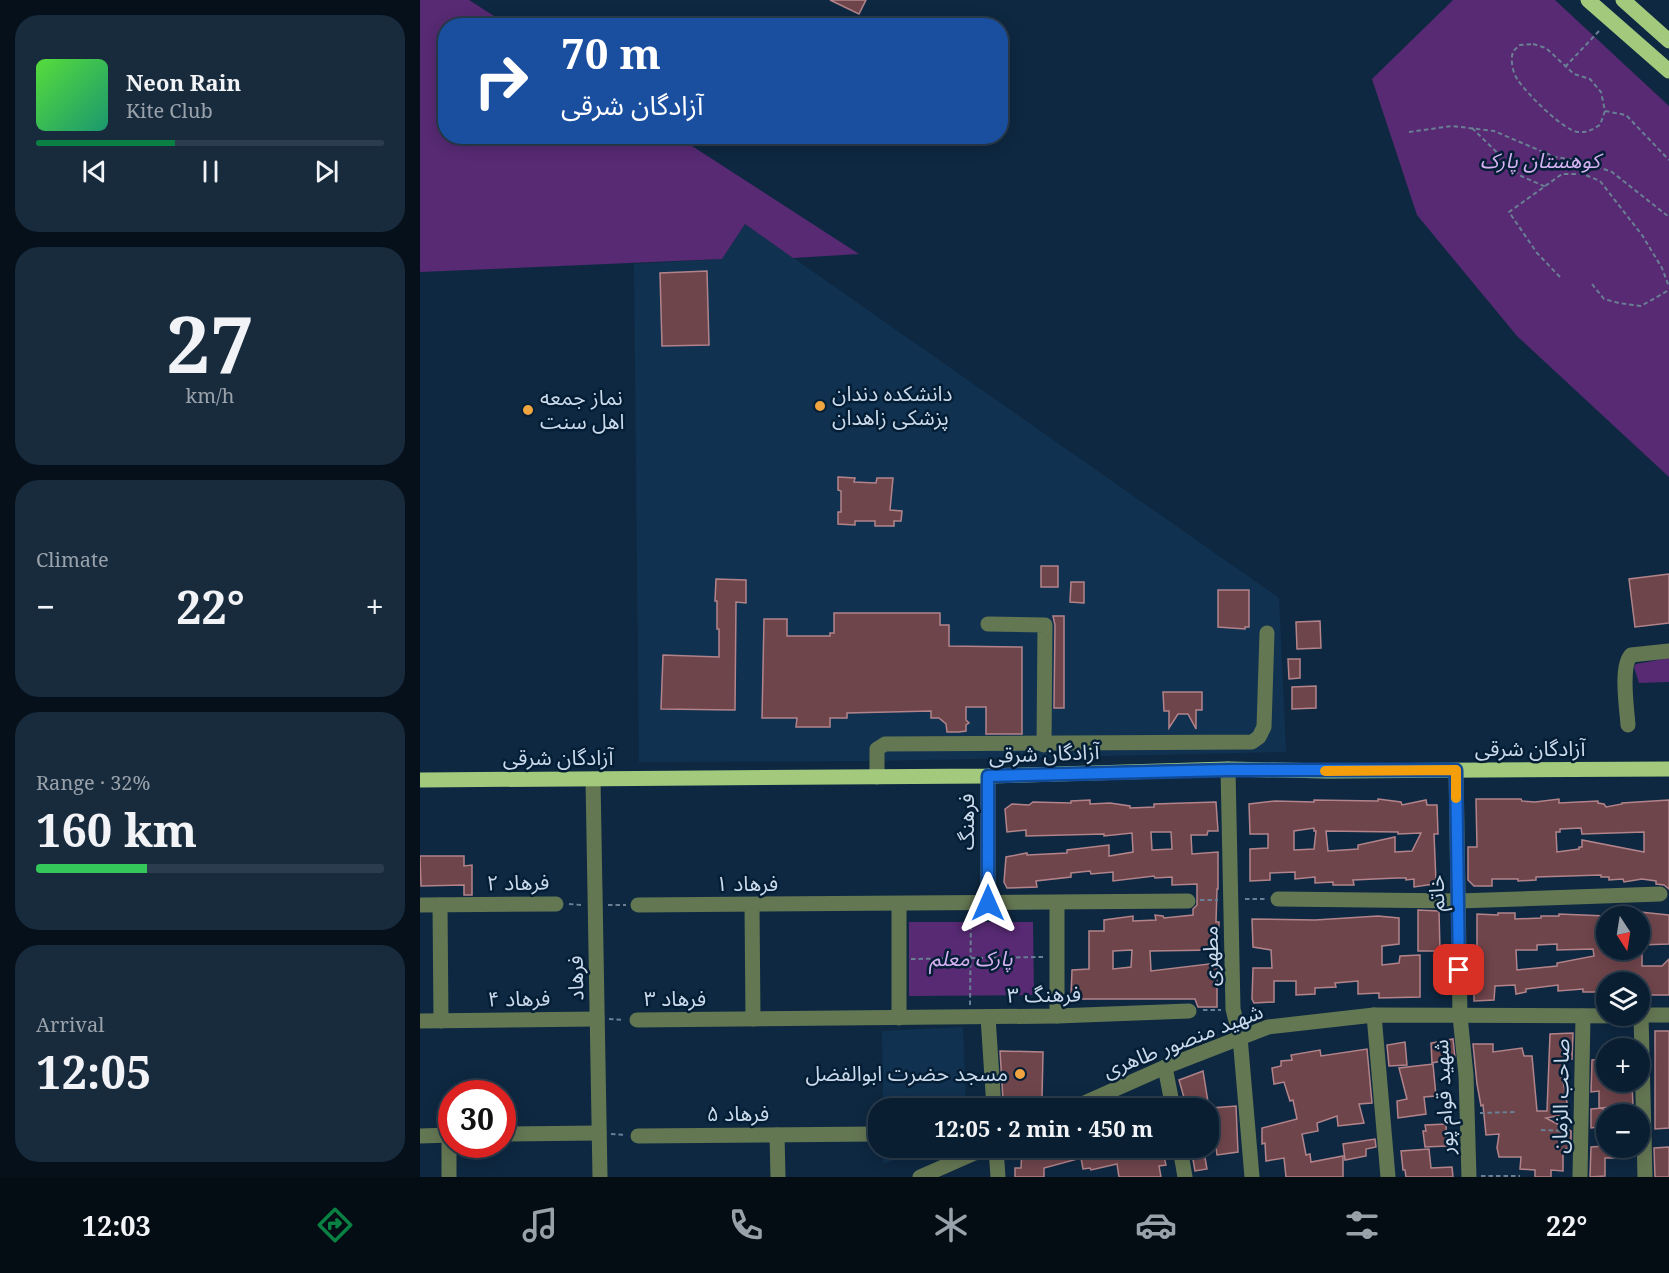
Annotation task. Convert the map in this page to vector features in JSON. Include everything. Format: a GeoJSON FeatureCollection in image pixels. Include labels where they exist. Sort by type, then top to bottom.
{"type":"FeatureCollection","features":[{"type":"Feature","properties":{"kind":"main road"},"geometry":{"type":"LineString","coordinates":[[1588,0],[1669,71]]}},
{"type":"Feature","properties":{"kind":"main road"},"geometry":{"type":"LineString","coordinates":[[1610,19],[1624,1],[1669,41]]}},
{"type":"Feature","properties":{"kind":"main road","name":"آزادگان شرقی"},"geometry":{"type":"LineString","coordinates":[[420,780],[988,776],[1228,770],[1669,769]]}},
{"type":"Feature","properties":{"kind":"street"},"geometry":{"type":"LineString","coordinates":[[988,624],[1045,625],[1044,745]]}},
{"type":"Feature","properties":{"kind":"street"},"geometry":{"type":"LineString","coordinates":[[877,777],[877,749],[885,744],[1044,745],[1252,742],[1259,737],[1264,727],[1267,633]]}},
{"type":"Feature","properties":{"kind":"street"},"geometry":{"type":"LineString","coordinates":[[1628,725],[1626,660],[1631,655],[1669,651]]}},
{"type":"Feature","properties":{"kind":"street","name":"مطهری"},"geometry":{"type":"LineString","coordinates":[[1228,770],[1233,1009],[1240,1037],[1252,1177]]}},
{"type":"Feature","properties":{"kind":"street","name":"خاتم"},"geometry":{"type":"LineString","coordinates":[[1456,770],[1460,1016]]}},
{"type":"Feature","properties":{"kind":"street","name":"فرهنگ"},"geometry":{"type":"LineString","coordinates":[[988,776],[988,903]]}},
{"type":"Feature","properties":{"kind":"street","name":"فرهاد"},"geometry":{"type":"LineString","coordinates":[[593,779],[600,1177]]}},
{"type":"Feature","properties":{"kind":"street"},"geometry":{"type":"LineString","coordinates":[[1278,898],[1458,901],[1660,894]]}},
{"type":"Feature","properties":{"kind":"street","name":"فرهاد ۱"},"geometry":{"type":"LineString","coordinates":[[638,905],[1188,901]]}},
{"type":"Feature","properties":{"kind":"street"},"geometry":{"type":"LineString","coordinates":[[1057,903],[1057,1016]]}},
{"type":"Feature","properties":{"kind":"street","name":"فرهاد ۲"},"geometry":{"type":"LineString","coordinates":[[420,905],[556,904]]}},
{"type":"Feature","properties":{"kind":"street"},"geometry":{"type":"LineString","coordinates":[[899,904],[899,1018]]}},
{"type":"Feature","properties":{"kind":"street"},"geometry":{"type":"LineString","coordinates":[[440,905],[441,1021]]}},
{"type":"Feature","properties":{"kind":"street"},"geometry":{"type":"LineString","coordinates":[[752,905],[753,1019]]}},
{"type":"Feature","properties":{"kind":"street","name":"فرهنگ ۳"},"geometry":{"type":"LineString","coordinates":[[899,1018],[1057,1016],[1189,1011]]}},
{"type":"Feature","properties":{"kind":"street"},"geometry":{"type":"LineString","coordinates":[[1374,1015],[1388,1177]]}},
{"type":"Feature","properties":{"kind":"street","name":"شهید منصور طاهری"},"geometry":{"type":"LineString","coordinates":[[1096,1098],[1166,1067],[1268,1028],[1374,1015],[1596,1016]]}},
{"type":"Feature","properties":{"kind":"street","name":"شهید منصور طاهری"},"geometry":{"type":"LineString","coordinates":[[1650,1016],[1669,1015]]}},
{"type":"Feature","properties":{"kind":"street","name":"شهید قوام پور"},"geometry":{"type":"LineString","coordinates":[[1460,1016],[1469,1177]]}},
{"type":"Feature","properties":{"kind":"street","name":"صاحب الزمان"},"geometry":{"type":"LineString","coordinates":[[1580,1177],[1583,1016]]}},
{"type":"Feature","properties":{"kind":"street"},"geometry":{"type":"LineString","coordinates":[[988,1017],[993,1098]]}},
{"type":"Feature","properties":{"kind":"street","name":"فرهاد ۳"},"geometry":{"type":"LineString","coordinates":[[637,1020],[899,1018]]}},
{"type":"Feature","properties":{"kind":"street","name":"فرهاد ۴"},"geometry":{"type":"LineString","coordinates":[[420,1021],[597,1019]]}},
{"type":"Feature","properties":{"kind":"street"},"geometry":{"type":"LineString","coordinates":[[1639,1026],[1645,1177]]}},
{"type":"Feature","properties":{"kind":"street"},"geometry":{"type":"LineString","coordinates":[[1166,1067],[1171,1098]]}},
{"type":"Feature","properties":{"kind":"street"},"geometry":{"type":"LineString","coordinates":[[516,1134],[599,1133]]}},
{"type":"Feature","properties":{"kind":"street","name":"فرهاد ۵"},"geometry":{"type":"LineString","coordinates":[[638,1136],[868,1134]]}},
{"type":"Feature","properties":{"kind":"street"},"geometry":{"type":"LineString","coordinates":[[420,1136],[438,1135]]}},
{"type":"Feature","properties":{"kind":"street"},"geometry":{"type":"LineString","coordinates":[[777,1135],[778,1177]]}},
{"type":"Feature","properties":{"kind":"street"},"geometry":{"type":"LineString","coordinates":[[449,1158],[449,1177]]}},
{"type":"Feature","properties":{"kind":"street"},"geometry":{"type":"LineString","coordinates":[[920,1177],[963,1158]]}},
{"type":"Feature","properties":{"kind":"street"},"geometry":{"type":"LineString","coordinates":[[997,1158],[998,1177]]}},
{"type":"Feature","properties":{"kind":"street"},"geometry":{"type":"LineString","coordinates":[[1182,1158],[1185,1177]]}},
{"type":"Feature","properties":{"kind":"path"},"geometry":{"type":"LineString","coordinates":[[1565,67],[1610,19]]}},
{"type":"Feature","properties":{"kind":"path"},"geometry":{"type":"LineString","coordinates":[[1533,44],[1546,48],[1565,67],[1574,74],[1590,79],[1601,92],[1605,111],[1600,125],[1588,131],[1576,132],[1561,124],[1517,80],[1513,69],[1513,52],[1519,45],[1533,44]]}},
{"type":"Feature","properties":{"kind":"path"},"geometry":{"type":"LineString","coordinates":[[1605,111],[1626,116],[1669,160]]}},
{"type":"Feature","properties":{"kind":"path"},"geometry":{"type":"LineString","coordinates":[[1409,132],[1452,126],[1494,131],[1555,157],[1582,161],[1612,172],[1669,217]]}},
{"type":"Feature","properties":{"kind":"path"},"geometry":{"type":"LineString","coordinates":[[1472,128],[1521,176],[1546,187]]}},
{"type":"Feature","properties":{"kind":"path"},"geometry":{"type":"LineString","coordinates":[[1560,277],[1537,253],[1509,212],[1562,174],[1583,174],[1600,181],[1642,235],[1662,268],[1669,288],[1641,306],[1604,298],[1592,284]]}},
{"type":"Feature","properties":{"kind":"path"},"geometry":{"type":"LineString","coordinates":[[970,1017],[971,903]]}},
{"type":"Feature","properties":{"kind":"path","name":"فرهاد ۲"},"geometry":{"type":"LineString","coordinates":[[556,904],[595,905]]}},
{"type":"Feature","properties":{"kind":"path"},"geometry":{"type":"LineString","coordinates":[[595,905],[638,905]]}},
{"type":"Feature","properties":{"kind":"path"},"geometry":{"type":"LineString","coordinates":[[899,959],[1057,956]]}},
{"type":"Feature","properties":{"kind":"path"},"geometry":{"type":"LineString","coordinates":[[1189,1011],[1233,1009]]}},
{"type":"Feature","properties":{"kind":"path","name":"فرهاد ۳"},"geometry":{"type":"LineString","coordinates":[[597,1019],[637,1020]]}},
{"type":"Feature","properties":{"kind":"path"},"geometry":{"type":"LineString","coordinates":[[1467,1113],[1516,1112]]}},
{"type":"Feature","properties":{"kind":"path"},"geometry":{"type":"LineString","coordinates":[[1541,1130],[1581,1131]]}},
{"type":"Feature","properties":{"kind":"path"},"geometry":{"type":"LineString","coordinates":[[599,1133],[638,1136]]}},
{"type":"Feature","properties":{"kind":"path"},"geometry":{"type":"LineString","coordinates":[[1469,1177],[1520,1176]]}},
{"type":"Feature","properties":{"kind":"shaded area","name":"دانشکده دندان پزشکی زاهدان"},"geometry":{"type":"Polygon","coordinates":[[[745,224],[1279,598],[1286,752],[876,761],[639,762],[634,264],[722,259],[745,224]]]}},
{"type":"Feature","properties":{"kind":"shaded area"},"geometry":{"type":"Polygon","coordinates":[[[963,1027],[966,1098],[883,1098],[882,1031],[963,1027]]]}},
{"type":"Feature","properties":{"kind":"shaded area"},"geometry":{"type":"Polygon","coordinates":[[[883,1158],[899,1158],[883,1164],[883,1158]]]}},
{"type":"Feature","properties":{"kind":"green space"},"geometry":{"type":"Polygon","coordinates":[[[420,0],[469,0],[497,18],[438,18],[438,144],[689,144],[859,254],[793,258],[745,224],[722,259],[420,272],[420,0]]]}},
{"type":"Feature","properties":{"kind":"green space","name":"کوهستان پارک"},"geometry":{"type":"Polygon","coordinates":[[[1453,0],[1555,0],[1669,106],[1669,477],[1517,336],[1417,215],[1372,79],[1453,0]]]}},
{"type":"Feature","properties":{"kind":"green space"},"geometry":{"type":"Polygon","coordinates":[[[1669,658],[1669,682],[1639,683],[1634,667],[1636,664],[1669,658]]]}},
{"type":"Feature","properties":{"kind":"green space","name":"پارک معلم"},"geometry":{"type":"Polygon","coordinates":[[[909,922],[1033,922],[1034,995],[909,996],[909,922]]]}},
{"type":"Feature","properties":{"kind":"building"},"geometry":{"type":"Polygon","coordinates":[[[830,0],[866,0],[859,14],[830,0]]]}},
{"type":"Feature","properties":{"kind":"building"},"geometry":{"type":"Polygon","coordinates":[[[707,271],[709,345],[662,346],[660,273],[707,271]]]}},
{"type":"Feature","properties":{"kind":"building"},"geometry":{"type":"Polygon","coordinates":[[[838,477],[855,478],[854,482],[876,483],[877,478],[893,478],[890,510],[902,511],[901,521],[894,521],[894,526],[875,526],[875,521],[855,521],[855,525],[838,524],[838,512],[841,512],[841,491],[838,490],[838,477]]]}},
{"type":"Feature","properties":{"kind":"building"},"geometry":{"type":"Polygon","coordinates":[[[1041,566],[1058,566],[1058,587],[1041,587],[1041,566]]]}},
{"type":"Feature","properties":{"kind":"building"},"geometry":{"type":"Polygon","coordinates":[[[1669,574],[1669,623],[1635,627],[1629,579],[1669,574]]]}},
{"type":"Feature","properties":{"kind":"building"},"geometry":{"type":"Polygon","coordinates":[[[716,579],[746,580],[746,603],[736,602],[735,710],[661,709],[663,655],[719,657],[717,601],[715,601],[716,579]]]}},
{"type":"Feature","properties":{"kind":"building"},"geometry":{"type":"Polygon","coordinates":[[[1071,582],[1084,582],[1084,603],[1070,602],[1071,582]]]}},
{"type":"Feature","properties":{"kind":"building"},"geometry":{"type":"Polygon","coordinates":[[[1218,590],[1249,590],[1249,627],[1245,629],[1218,627],[1218,590]]]}},
{"type":"Feature","properties":{"kind":"building"},"geometry":{"type":"Polygon","coordinates":[[[834,613],[940,613],[940,625],[949,625],[949,646],[1022,647],[1022,734],[986,734],[986,707],[966,707],[966,720],[969,723],[966,725],[966,731],[959,732],[947,732],[946,724],[939,718],[931,718],[931,711],[847,713],[847,718],[830,718],[830,727],[796,727],[797,718],[762,718],[764,619],[787,619],[787,636],[830,636],[830,633],[834,633],[834,613]]]}},
{"type":"Feature","properties":{"kind":"building"},"geometry":{"type":"Polygon","coordinates":[[[1053,616],[1064,616],[1064,708],[1054,708],[1055,625],[1053,616]]]}},
{"type":"Feature","properties":{"kind":"building"},"geometry":{"type":"Polygon","coordinates":[[[1320,621],[1321,648],[1297,649],[1296,622],[1320,621]]]}},
{"type":"Feature","properties":{"kind":"building"},"geometry":{"type":"Polygon","coordinates":[[[1288,659],[1300,659],[1300,678],[1289,679],[1288,659]]]}},
{"type":"Feature","properties":{"kind":"building"},"geometry":{"type":"Polygon","coordinates":[[[1316,686],[1316,708],[1292,709],[1292,687],[1316,686]]]}},
{"type":"Feature","properties":{"kind":"building"},"geometry":{"type":"Polygon","coordinates":[[[1163,692],[1202,692],[1202,710],[1196,710],[1196,729],[1188,714],[1178,714],[1169,728],[1169,711],[1164,711],[1163,692]]]}},
{"type":"Feature","properties":{"kind":"building"},"geometry":{"type":"Polygon","coordinates":[[[1378,799],[1401,802],[1402,805],[1426,800],[1427,805],[1437,805],[1438,834],[1434,834],[1436,882],[1434,884],[1414,887],[1414,879],[1397,878],[1353,880],[1354,885],[1333,885],[1333,882],[1315,883],[1315,877],[1295,879],[1295,872],[1270,873],[1270,880],[1250,881],[1250,849],[1268,848],[1268,834],[1250,834],[1249,804],[1275,801],[1314,802],[1314,800],[1378,801],[1378,799]],[[1314,828],[1294,831],[1294,850],[1314,849],[1316,831],[1314,828]],[[1326,831],[1328,851],[1358,849],[1358,845],[1395,837],[1395,852],[1412,851],[1421,833],[1398,834],[1398,832],[1326,831]]]}},
{"type":"Feature","properties":{"kind":"building"},"geometry":{"type":"Polygon","coordinates":[[[1476,799],[1521,799],[1535,802],[1559,799],[1559,803],[1598,801],[1606,807],[1622,803],[1669,800],[1669,889],[1664,885],[1656,884],[1656,881],[1642,879],[1624,882],[1623,879],[1609,880],[1609,877],[1601,877],[1601,875],[1536,877],[1536,880],[1518,881],[1518,879],[1492,879],[1492,886],[1474,886],[1468,880],[1468,847],[1477,847],[1476,799]],[[1581,828],[1560,829],[1560,832],[1556,832],[1557,852],[1579,849],[1582,847],[1582,840],[1644,852],[1644,832],[1582,834],[1581,828]]]}},
{"type":"Feature","properties":{"kind":"building"},"geometry":{"type":"Polygon","coordinates":[[[1090,800],[1090,804],[1110,803],[1130,806],[1130,808],[1154,807],[1154,804],[1216,802],[1218,831],[1208,831],[1207,835],[1191,835],[1192,854],[1218,852],[1216,922],[1219,922],[1218,948],[1216,950],[1150,951],[1151,971],[1217,963],[1217,1007],[1198,1007],[1195,999],[1074,999],[1071,995],[1072,970],[1089,969],[1089,931],[1104,931],[1104,920],[1133,916],[1133,921],[1156,920],[1155,915],[1164,918],[1193,915],[1193,909],[1197,905],[1197,884],[1172,885],[1172,877],[1155,878],[1154,876],[1113,881],[1113,872],[1091,874],[1090,871],[1071,873],[1071,877],[1036,881],[1037,887],[1007,888],[1004,882],[1006,857],[1027,853],[1027,855],[1067,853],[1067,850],[1109,845],[1109,856],[1133,852],[1132,833],[1104,836],[1104,834],[1026,836],[1026,830],[1007,832],[1005,809],[1012,804],[1071,803],[1071,801],[1090,800]],[[1151,832],[1152,850],[1172,849],[1171,832],[1151,832]],[[1132,950],[1113,951],[1113,969],[1131,967],[1132,950]]]}},
{"type":"Feature","properties":{"kind":"building"},"geometry":{"type":"Polygon","coordinates":[[[420,856],[464,856],[464,866],[472,865],[472,895],[464,895],[464,885],[421,886],[420,856]]]}},
{"type":"Feature","properties":{"kind":"building"},"geometry":{"type":"Polygon","coordinates":[[[1418,910],[1439,911],[1440,951],[1418,951],[1418,910]]]}},
{"type":"Feature","properties":{"kind":"building"},"geometry":{"type":"Polygon","coordinates":[[[1515,913],[1515,919],[1559,916],[1559,914],[1596,916],[1596,960],[1642,960],[1642,966],[1662,966],[1669,959],[1669,995],[1650,995],[1650,972],[1596,972],[1596,992],[1583,992],[1583,989],[1558,991],[1558,985],[1526,989],[1526,992],[1516,994],[1515,985],[1495,986],[1494,1000],[1474,1001],[1477,914],[1515,913]],[[1557,944],[1537,945],[1537,950],[1516,950],[1517,970],[1557,966],[1557,963],[1594,956],[1593,949],[1557,950],[1557,944]]]}},
{"type":"Feature","properties":{"kind":"building"},"geometry":{"type":"Polygon","coordinates":[[[1650,913],[1669,915],[1669,944],[1650,945],[1650,913]]]}},
{"type":"Feature","properties":{"kind":"building"},"geometry":{"type":"Polygon","coordinates":[[[1378,916],[1399,918],[1399,944],[1382,946],[1382,965],[1399,963],[1400,956],[1420,955],[1420,997],[1379,998],[1379,993],[1358,994],[1358,981],[1335,983],[1336,987],[1315,988],[1315,994],[1296,995],[1296,981],[1274,981],[1274,1002],[1254,1003],[1252,999],[1253,968],[1272,968],[1271,950],[1253,947],[1252,919],[1315,920],[1378,916]]]}},
{"type":"Feature","properties":{"kind":"building"},"geometry":{"type":"Polygon","coordinates":[[[1655,1031],[1669,1031],[1669,1128],[1655,1129],[1655,1031]]]}},
{"type":"Feature","properties":{"kind":"building"},"geometry":{"type":"Polygon","coordinates":[[[1573,1033],[1572,1059],[1564,1059],[1565,1075],[1562,1075],[1569,1114],[1546,1118],[1571,1131],[1571,1148],[1563,1149],[1563,1171],[1551,1170],[1551,1177],[1535,1177],[1535,1170],[1520,1169],[1521,1157],[1499,1157],[1497,1148],[1499,1134],[1486,1135],[1473,1044],[1493,1044],[1493,1052],[1522,1048],[1524,1056],[1532,1056],[1537,1111],[1547,1111],[1550,1034],[1573,1033]]]}},
{"type":"Feature","properties":{"kind":"building"},"geometry":{"type":"Polygon","coordinates":[[[1453,1039],[1455,1058],[1432,1063],[1431,1043],[1453,1039]]]}},
{"type":"Feature","properties":{"kind":"building"},"geometry":{"type":"Polygon","coordinates":[[[1405,1042],[1407,1065],[1389,1066],[1387,1045],[1405,1042]]]}},
{"type":"Feature","properties":{"kind":"building"},"geometry":{"type":"Polygon","coordinates":[[[1367,1049],[1372,1103],[1359,1104],[1364,1123],[1338,1126],[1337,1116],[1317,1123],[1318,1131],[1302,1134],[1306,1155],[1310,1154],[1311,1162],[1343,1156],[1343,1177],[1286,1177],[1284,1158],[1266,1161],[1265,1143],[1262,1144],[1262,1128],[1297,1119],[1293,1100],[1290,1101],[1284,1082],[1274,1084],[1272,1068],[1281,1066],[1281,1061],[1292,1060],[1291,1055],[1320,1050],[1321,1056],[1367,1049]]]}},
{"type":"Feature","properties":{"kind":"building","name":"مسجد حضرت ابوالفضل"},"geometry":{"type":"Polygon","coordinates":[[[1000,1051],[1043,1052],[1042,1098],[1003,1098],[1000,1051]]]}},
{"type":"Feature","properties":{"kind":"building"},"geometry":{"type":"Polygon","coordinates":[[[1592,1060],[1596,1060],[1596,1091],[1591,1092],[1592,1060]]]}},
{"type":"Feature","properties":{"kind":"building"},"geometry":{"type":"Polygon","coordinates":[[[1433,1064],[1436,1096],[1424,1097],[1426,1114],[1398,1118],[1397,1101],[1407,1099],[1399,1068],[1433,1064]]]}},
{"type":"Feature","properties":{"kind":"building"},"geometry":{"type":"Polygon","coordinates":[[[1203,1071],[1207,1098],[1184,1098],[1179,1080],[1203,1071]]]}},
{"type":"Feature","properties":{"kind":"building"},"geometry":{"type":"Polygon","coordinates":[[[1599,1092],[1632,1092],[1633,1104],[1599,1104],[1599,1092]]]}},
{"type":"Feature","properties":{"kind":"building"},"geometry":{"type":"Polygon","coordinates":[[[1236,1106],[1238,1152],[1219,1155],[1219,1107],[1236,1106]]]}},
{"type":"Feature","properties":{"kind":"building"},"geometry":{"type":"Polygon","coordinates":[[[1591,1109],[1596,1109],[1596,1127],[1591,1128],[1591,1109]]]}},
{"type":"Feature","properties":{"kind":"building"},"geometry":{"type":"Polygon","coordinates":[[[1446,1124],[1447,1146],[1425,1147],[1423,1131],[1426,1131],[1425,1125],[1446,1124]]]}},
{"type":"Feature","properties":{"kind":"building"},"geometry":{"type":"Polygon","coordinates":[[[1375,1139],[1376,1147],[1366,1149],[1366,1156],[1345,1160],[1343,1144],[1375,1139]]]}},
{"type":"Feature","properties":{"kind":"building"},"geometry":{"type":"Polygon","coordinates":[[[1591,1147],[1596,1147],[1596,1158],[1605,1158],[1605,1176],[1590,1177],[1591,1147]]]}},
{"type":"Feature","properties":{"kind":"building"},"geometry":{"type":"Polygon","coordinates":[[[1669,1147],[1669,1177],[1655,1177],[1654,1148],[1669,1147]]]}},
{"type":"Feature","properties":{"kind":"building"},"geometry":{"type":"Polygon","coordinates":[[[1429,1149],[1431,1168],[1452,1167],[1453,1177],[1406,1177],[1401,1151],[1429,1149]]]}},
{"type":"Feature","properties":{"kind":"building"},"geometry":{"type":"Polygon","coordinates":[[[1022,1158],[1081,1158],[1044,1168],[1044,1177],[1015,1177],[1015,1168],[1021,1168],[1022,1158]]]}},
{"type":"Feature","properties":{"kind":"building"},"geometry":{"type":"Polygon","coordinates":[[[1081,1158],[1164,1158],[1166,1165],[1159,1166],[1161,1177],[1119,1177],[1117,1164],[1091,1170],[1090,1168],[1083,1169],[1081,1158]]]}},
{"type":"Feature","properties":{"kind":"building"},"geometry":{"type":"Polygon","coordinates":[[[1193,1158],[1205,1158],[1207,1169],[1195,1171],[1193,1158]]]}},
{"type":"Feature","properties":{"kind":"slow traffic"},"geometry":{"type":"LineString","coordinates":[[1325,771],[1456,770],[1456,798]]}},
{"type":"Feature","properties":{"kind":"place","name":"دانشکده دندان پزشکی زاهدان"},"geometry":{"type":"Point","coordinates":[820,406]}},
{"type":"Feature","properties":{"kind":"place","name":"نماز جمعه اهل سنت"},"geometry":{"type":"Point","coordinates":[528,410]}},
{"type":"Feature","properties":{"kind":"place","name":"مسجد حضرت ابوالفضل"},"geometry":{"type":"Point","coordinates":[1020,1074]}},
{"type":"Feature","properties":{"kind":"route"},"geometry":{"type":"LineString","coordinates":[[988,903],[988,776],[1228,770],[1456,770],[1459,970]]}}]}
